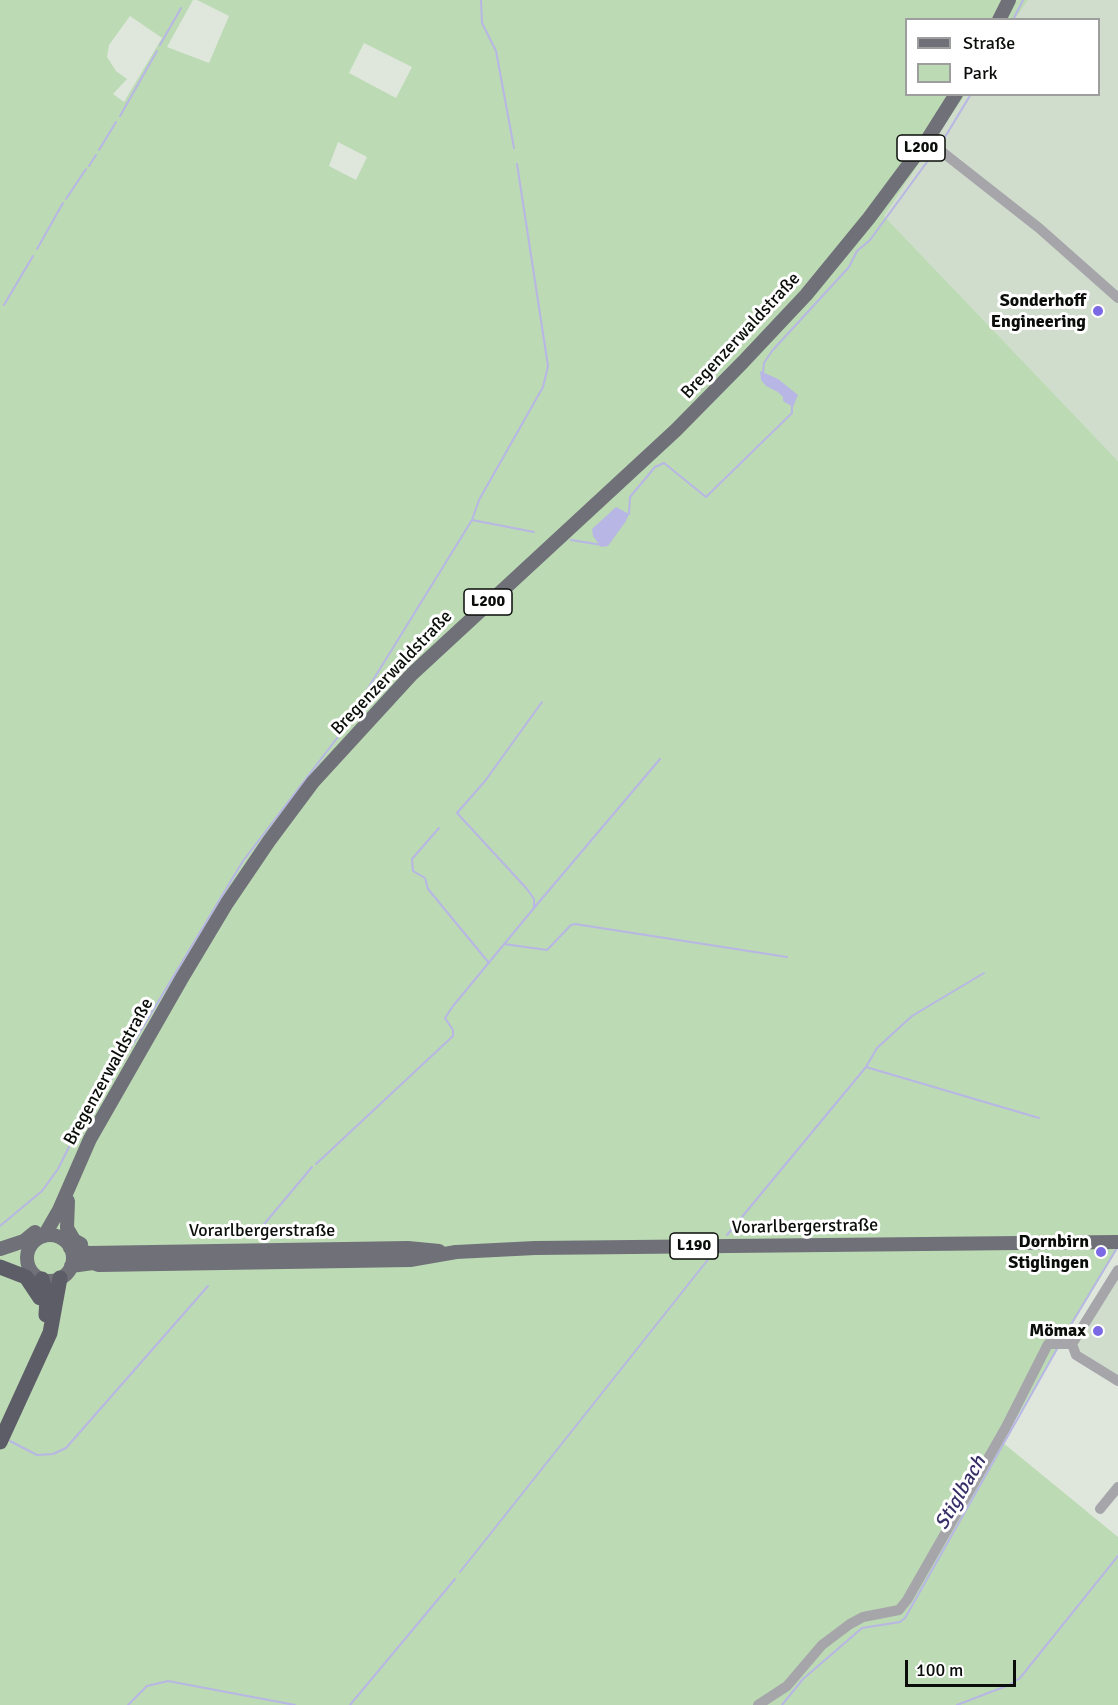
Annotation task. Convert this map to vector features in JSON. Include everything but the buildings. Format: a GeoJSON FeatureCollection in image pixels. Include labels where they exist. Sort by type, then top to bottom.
{"type":"FeatureCollection","features":[{"type":"Feature","properties":{"kind":"highway"},"geometry":{"type":"LineString","coordinates":[[0,1266],[19,1273],[32,1282],[42,1302],[46,1321]]}},
{"type":"Feature","properties":{"kind":"highway"},"geometry":{"type":"LineString","coordinates":[[0,1442],[50,1333],[60,1278]]}},
{"type":"Feature","properties":{"kind":"highway"},"geometry":{"type":"LineString","coordinates":[[0,1427],[46,1321],[47,1298],[42,1279]]}},
{"type":"Feature","properties":{"kind":"main road"},"geometry":{"type":"LineString","coordinates":[[1000,18],[1009,0]]}},
{"type":"Feature","properties":{"kind":"main road","name":"Bregenzerwaldstraße"},"geometry":{"type":"LineString","coordinates":[[44,1236],[59,1210],[90,1139],[227,903],[269,841],[314,782],[412,674],[676,430],[743,362],[813,286],[869,218],[927,140],[955,96]]}},
{"type":"Feature","properties":{"kind":"main road"},"geometry":{"type":"LineString","coordinates":[[0,1249],[24,1241],[40,1228],[61,1192],[69,1185]]}},
{"type":"Feature","properties":{"kind":"main road"},"geometry":{"type":"LineString","coordinates":[[69,1185],[65,1218],[67,1228],[74,1240],[94,1251]]}},
{"type":"Feature","properties":{"kind":"main road","name":"Bregenzerwaldstraße"},"geometry":{"type":"LineString","coordinates":[[59,1210],[59,1229],[66,1244]]}},
{"type":"Feature","properties":{"kind":"main road","name":"Vorarlbergerstraße"},"geometry":{"type":"LineString","coordinates":[[44,1236],[54,1235],[66,1244],[84,1252],[408,1248],[456,1252],[593,1247],[1116,1242]]}},
{"type":"Feature","properties":{"kind":"main road"},"geometry":{"type":"LineString","coordinates":[[0,1254],[29,1248],[44,1236]]}},
{"type":"Feature","properties":{"kind":"main road"},"geometry":{"type":"LineString","coordinates":[[0,1266],[29,1268],[42,1279],[60,1278],[71,1266],[73,1258],[66,1244]]}},
{"type":"Feature","properties":{"kind":"main road"},"geometry":{"type":"LineString","coordinates":[[29,1248],[27,1259],[29,1268]]}},
{"type":"Feature","properties":{"kind":"main road","name":"Vorarlbergerstraße"},"geometry":{"type":"LineString","coordinates":[[71,1266],[89,1263],[99,1265],[410,1260],[456,1252]]}},
{"type":"Feature","properties":{"kind":"main road"},"geometry":{"type":"LineString","coordinates":[[56,1306],[71,1278],[99,1265]]}},
{"type":"Feature","properties":{"kind":"street"},"geometry":{"type":"LineString","coordinates":[[927,140],[1039,228],[1118,298]]}},
{"type":"Feature","properties":{"kind":"street"},"geometry":{"type":"LineString","coordinates":[[1068,1344],[1118,1270]]}},
{"type":"Feature","properties":{"kind":"street"},"geometry":{"type":"LineString","coordinates":[[758,1705],[787,1686],[822,1645],[850,1624],[863,1617],[893,1612],[907,1600],[1006,1426],[1048,1344],[1068,1344]]}},
{"type":"Feature","properties":{"kind":"street"},"geometry":{"type":"LineString","coordinates":[[1068,1344],[1076,1354],[1118,1381]]}},
{"type":"Feature","properties":{"kind":"street"},"geometry":{"type":"LineString","coordinates":[[1100,1509],[1118,1487]]}},
{"type":"Feature","properties":{"kind":"shaded area"},"geometry":{"type":"Polygon","coordinates":[[[1028,0],[1118,0],[1118,461],[884,216],[964,96],[1100,96],[1100,18],[1016,18],[1028,0]]]}},
{"type":"Feature","properties":{"kind":"shaded area"},"geometry":{"type":"Polygon","coordinates":[[[1118,1276],[1118,1378],[1074,1347],[1118,1276]]]}},
{"type":"Feature","properties":{"kind":"green space"},"geometry":{"type":"Polygon","coordinates":[[[0,0],[193,0],[167,47],[209,63],[229,16],[197,0],[1028,0],[1016,18],[905,18],[905,96],[964,96],[884,216],[1118,461],[1118,1248],[1002,1442],[1118,1537],[1118,1705],[0,1705],[0,0]],[[130,16],[109,45],[107,57],[116,71],[127,79],[113,94],[124,102],[162,38],[130,16]],[[364,43],[349,73],[396,98],[412,67],[364,43]],[[338,142],[329,166],[356,180],[367,157],[338,142]]]}},
{"type":"Feature","properties":{"kind":"water"},"geometry":{"type":"Polygon","coordinates":[[[760,371],[778,379],[798,395],[793,407],[783,401],[783,397],[778,392],[766,386],[761,380],[760,371]]]}},
{"type":"Feature","properties":{"kind":"water"},"geometry":{"type":"Polygon","coordinates":[[[616,507],[629,514],[608,546],[601,547],[593,536],[592,529],[616,507]]]}},
{"type":"Feature","properties":{"kind":"waterway"},"geometry":{"type":"LineString","coordinates":[[481,0],[482,23],[496,51],[514,148]]}},
{"type":"Feature","properties":{"kind":"waterway"},"geometry":{"type":"LineString","coordinates":[[1014,18],[1023,0]]}},
{"type":"Feature","properties":{"kind":"waterway"},"geometry":{"type":"LineString","coordinates":[[160,45],[181,8]]}},
{"type":"Feature","properties":{"kind":"waterway"},"geometry":{"type":"LineString","coordinates":[[120,116],[157,51]]}},
{"type":"Feature","properties":{"kind":"waterway"},"geometry":{"type":"LineString","coordinates":[[945,137],[970,96]]}},
{"type":"Feature","properties":{"kind":"waterway"},"geometry":{"type":"LineString","coordinates":[[99,150],[116,122]]}},
{"type":"Feature","properties":{"kind":"waterway"},"geometry":{"type":"LineString","coordinates":[[89,166],[96,155]]}},
{"type":"Feature","properties":{"kind":"waterway"},"geometry":{"type":"LineString","coordinates":[[763,373],[764,363],[772,351],[849,267],[857,251],[870,240],[927,162]]}},
{"type":"Feature","properties":{"kind":"waterway"},"geometry":{"type":"LineString","coordinates":[[472,520],[479,500],[543,387],[548,366],[517,164]]}},
{"type":"Feature","properties":{"kind":"waterway"},"geometry":{"type":"LineString","coordinates":[[66,199],[86,169]]}},
{"type":"Feature","properties":{"kind":"waterway"},"geometry":{"type":"LineString","coordinates":[[37,249],[63,203]]}},
{"type":"Feature","properties":{"kind":"waterway"},"geometry":{"type":"LineString","coordinates":[[4,305],[33,256]]}},
{"type":"Feature","properties":{"kind":"waterway"},"geometry":{"type":"LineString","coordinates":[[629,514],[630,497],[655,467],[664,463],[706,497],[792,413],[792,403]]}},
{"type":"Feature","properties":{"kind":"waterway"},"geometry":{"type":"LineString","coordinates":[[357,706],[472,520],[534,532]]}},
{"type":"Feature","properties":{"kind":"waterway"},"geometry":{"type":"LineString","coordinates":[[571,540],[602,545]]}},
{"type":"Feature","properties":{"kind":"waterway"},"geometry":{"type":"LineString","coordinates":[[316,1164],[453,1036],[453,1030],[445,1018],[534,908],[534,899],[527,889],[457,813],[485,781],[542,702]]}},
{"type":"Feature","properties":{"kind":"waterway"},"geometry":{"type":"LineString","coordinates":[[108,1085],[243,861],[344,729]]}},
{"type":"Feature","properties":{"kind":"waterway"},"geometry":{"type":"LineString","coordinates":[[534,908],[660,759]]}},
{"type":"Feature","properties":{"kind":"waterway"},"geometry":{"type":"LineString","coordinates":[[439,828],[412,859],[413,871],[425,878],[428,889],[489,963]]}},
{"type":"Feature","properties":{"kind":"waterway"},"geometry":{"type":"LineString","coordinates":[[504,944],[547,950],[571,925],[575,924],[787,957]]}},
{"type":"Feature","properties":{"kind":"waterway"},"geometry":{"type":"LineString","coordinates":[[866,1067],[877,1048],[912,1016],[984,973]]}},
{"type":"Feature","properties":{"kind":"waterway"},"geometry":{"type":"LineString","coordinates":[[727,1235],[866,1067],[1039,1118]]}},
{"type":"Feature","properties":{"kind":"waterway"},"geometry":{"type":"LineString","coordinates":[[0,1226],[42,1191],[58,1169],[76,1133],[102,1095]]}},
{"type":"Feature","properties":{"kind":"waterway"},"geometry":{"type":"LineString","coordinates":[[260,1229],[312,1167]]}},
{"type":"Feature","properties":{"kind":"waterway","name":"Stiglbach"},"geometry":{"type":"LineString","coordinates":[[1061,1341],[1117,1248]]}},
{"type":"Feature","properties":{"kind":"waterway"},"geometry":{"type":"LineString","coordinates":[[460,1572],[710,1257]]}},
{"type":"Feature","properties":{"kind":"waterway"},"geometry":{"type":"LineString","coordinates":[[10,1441],[37,1455],[53,1454],[66,1448],[208,1286]]}},
{"type":"Feature","properties":{"kind":"waterway","name":"Stiglbach"},"geometry":{"type":"LineString","coordinates":[[782,1705],[803,1679],[862,1628],[900,1622],[905,1618],[1057,1349]]}},
{"type":"Feature","properties":{"kind":"waterway"},"geometry":{"type":"LineString","coordinates":[[957,1705],[1009,1685],[1020,1678],[1118,1556]]}},
{"type":"Feature","properties":{"kind":"waterway"},"geometry":{"type":"LineString","coordinates":[[350,1705],[455,1579]]}},
{"type":"Feature","properties":{"kind":"waterway"},"geometry":{"type":"LineString","coordinates":[[128,1705],[147,1686],[168,1681],[295,1705]]}},
{"type":"Feature","properties":{"kind":"place","name":"Sonderhoff Engineering"},"geometry":{"type":"Point","coordinates":[1098,311]}},
{"type":"Feature","properties":{"kind":"place","name":"Dornbirn Stiglingen"},"geometry":{"type":"Point","coordinates":[1101,1252]}},
{"type":"Feature","properties":{"kind":"place","name":"Mömax"},"geometry":{"type":"Point","coordinates":[1098,1331]}}]}
